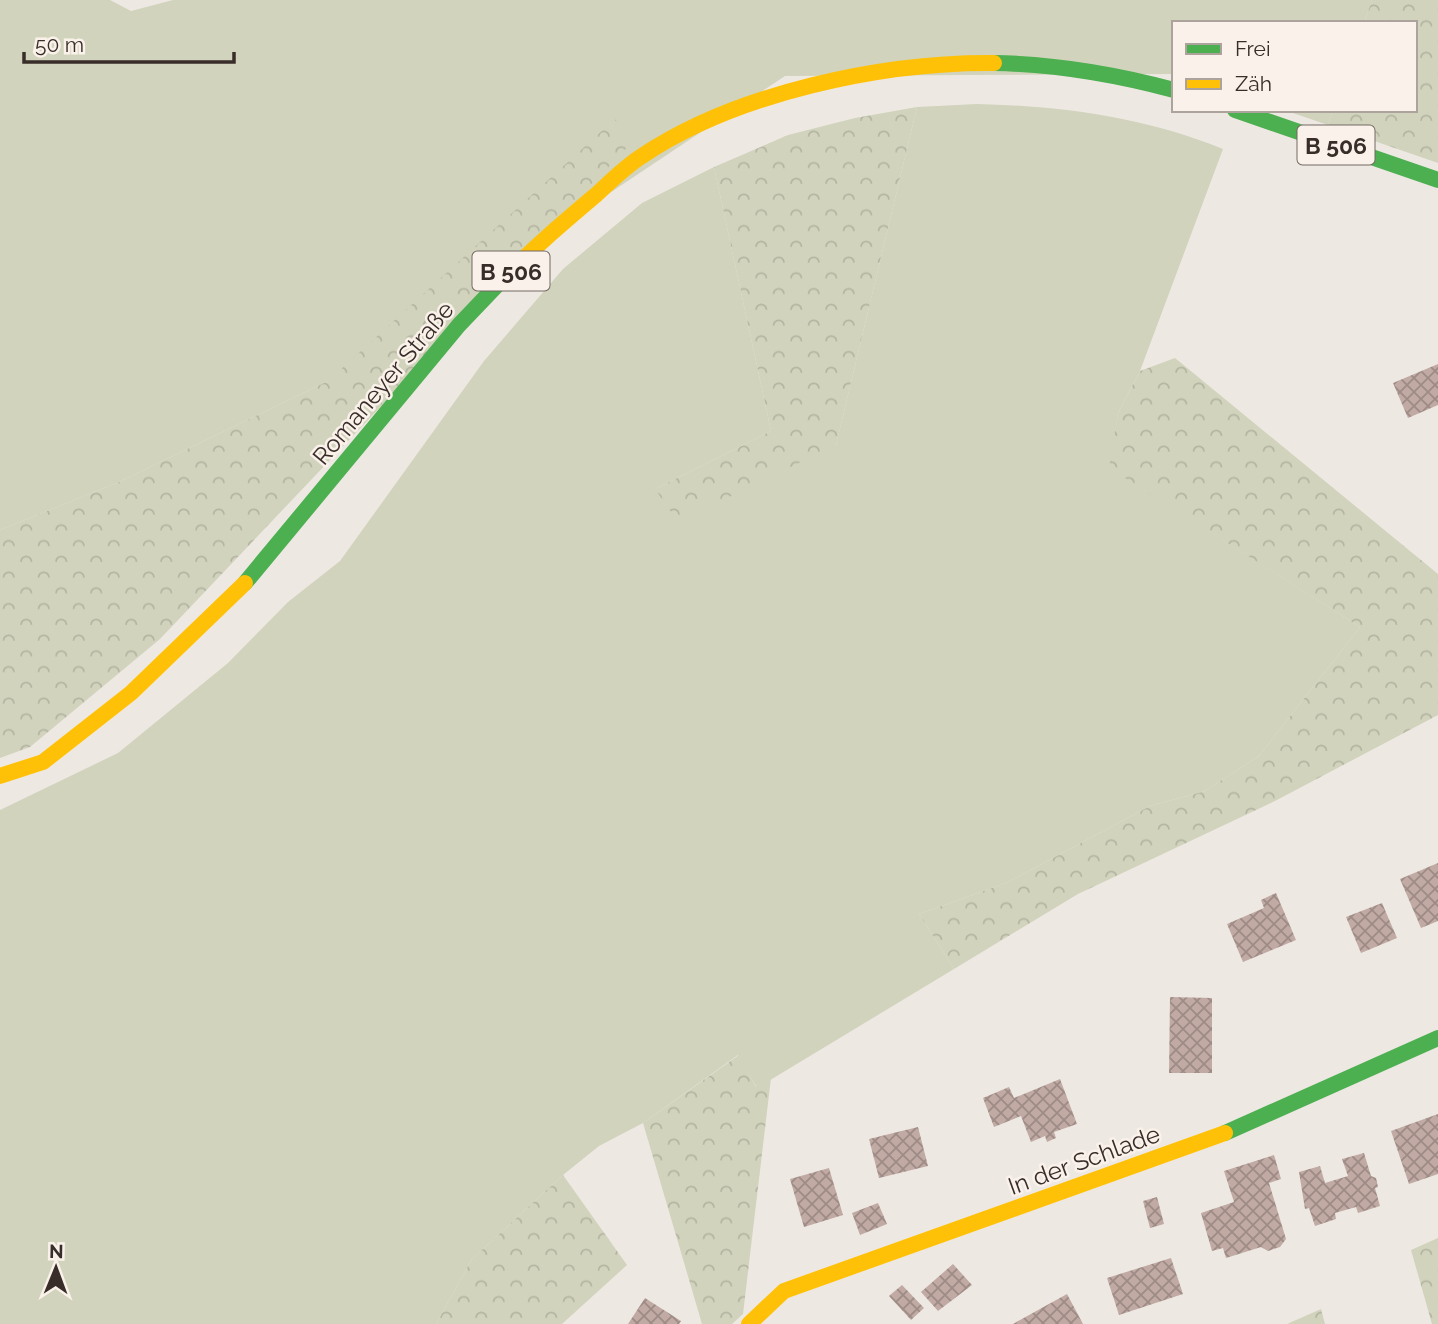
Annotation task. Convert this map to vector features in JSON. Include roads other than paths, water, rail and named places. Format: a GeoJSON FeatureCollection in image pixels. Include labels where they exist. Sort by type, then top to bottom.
{"type":"FeatureCollection","features":[{"type":"Feature","properties":{"kind":"main road","name":"Romaneyer Straße"},"geometry":{"type":"LineString","coordinates":[[0,776],[43,762],[131,693],[255,574],[459,325],[534,247],[641,156],[685,132],[749,105],[813,85],[888,69],[958,62],[1043,64],[1109,73],[1172,89]]}},
{"type":"Feature","properties":{"kind":"main road","name":"B 506"},"geometry":{"type":"LineString","coordinates":[[1241,112],[1438,180]]}},
{"type":"Feature","properties":{"kind":"main road","name":"In der Schlade"},"geometry":{"type":"LineString","coordinates":[[749,1324],[784,1291],[1248,1125],[1438,1038]]}}]}
